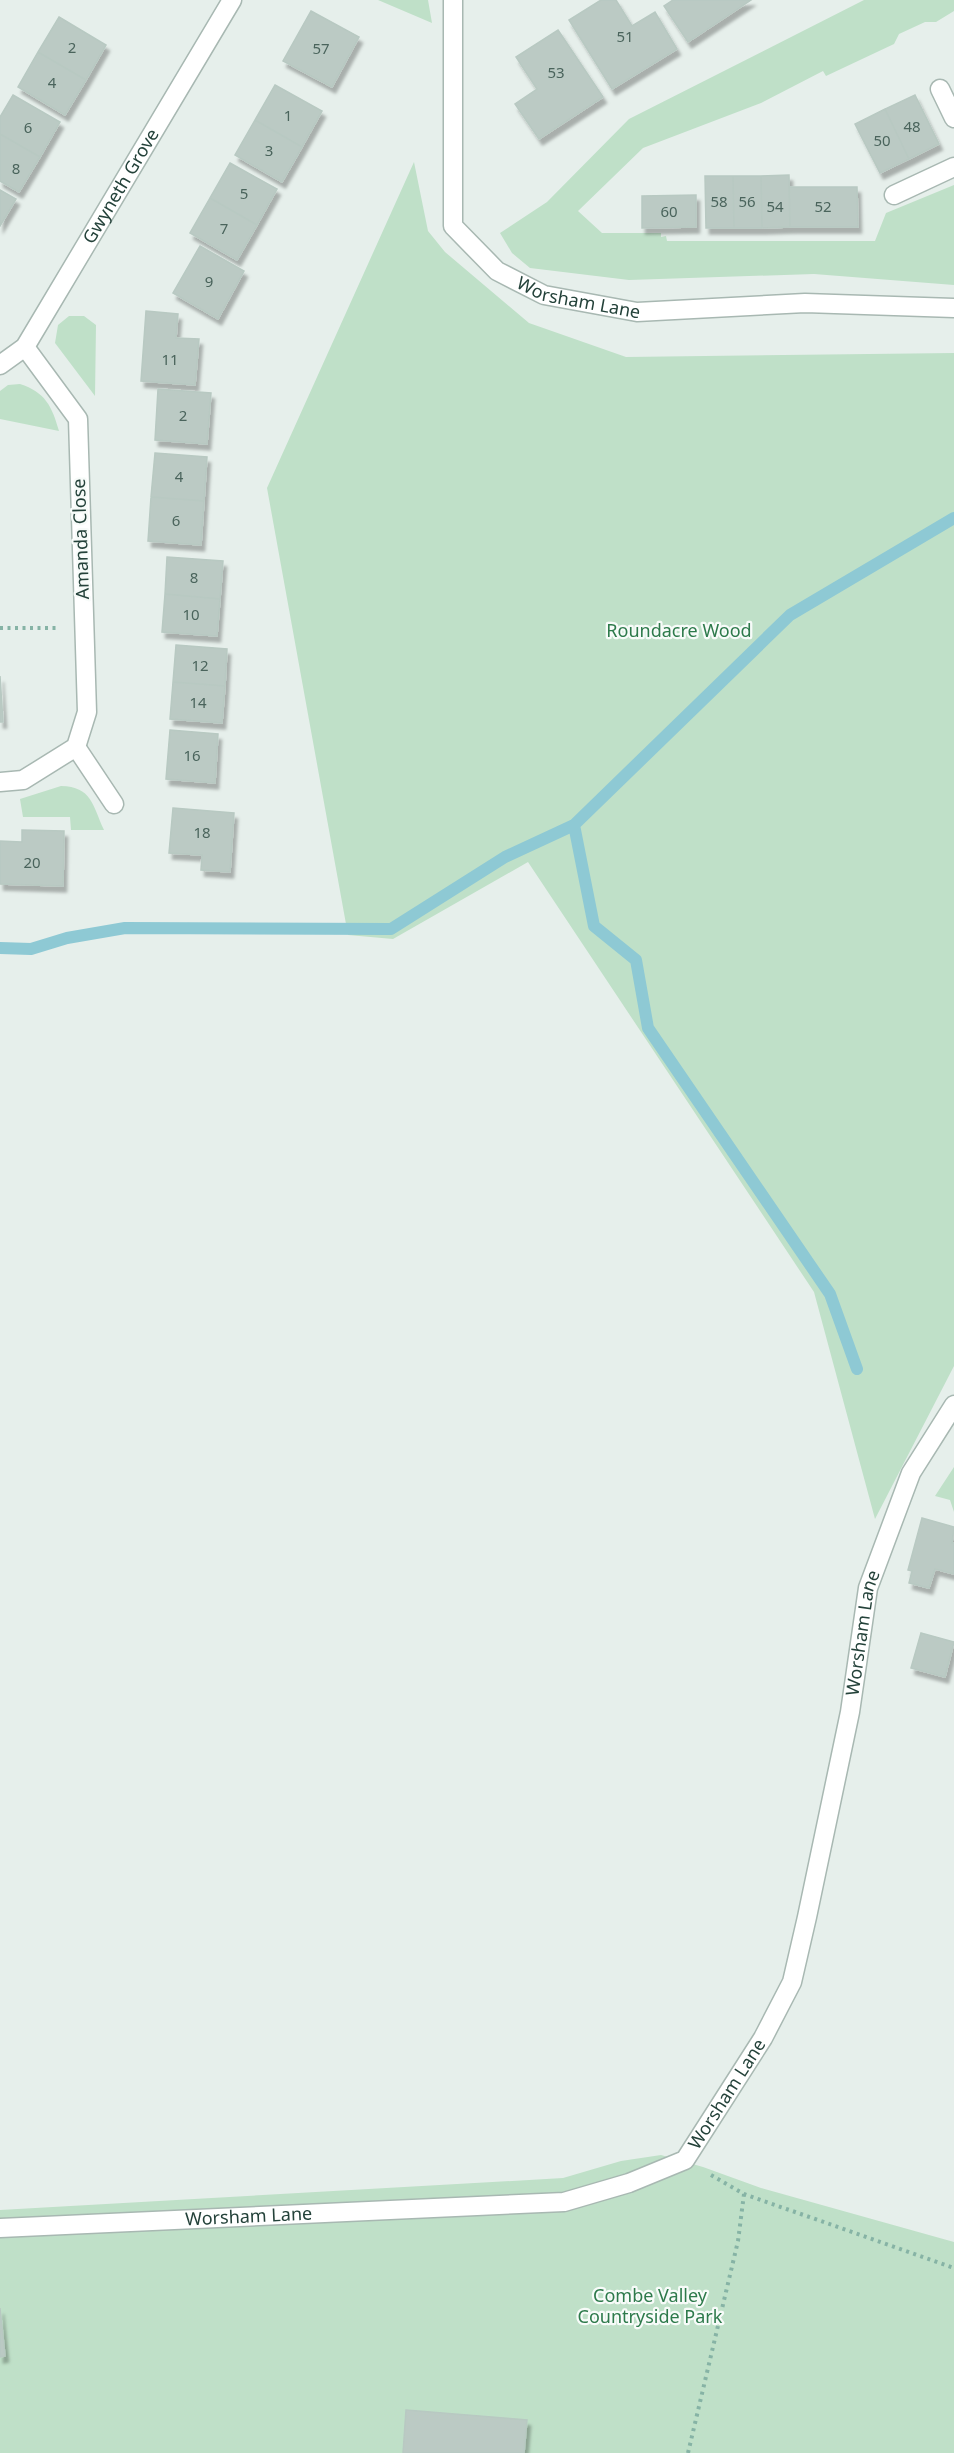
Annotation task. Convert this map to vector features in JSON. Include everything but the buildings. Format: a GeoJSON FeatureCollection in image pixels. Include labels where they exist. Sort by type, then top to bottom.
{"type":"FeatureCollection","features":[{"type":"Feature","properties":{"kind":"street","name":"Gwyneth Grove"},"geometry":{"type":"LineString","coordinates":[[0,365],[25,347],[232,0]]}},
{"type":"Feature","properties":{"kind":"street","name":"Worsham Lane"},"geometry":{"type":"LineString","coordinates":[[453,0],[453,226],[497,271],[544,295],[636,312],[805,303],[954,308]]}},
{"type":"Feature","properties":{"kind":"street"},"geometry":{"type":"LineString","coordinates":[[939,89],[954,118]]}},
{"type":"Feature","properties":{"kind":"street"},"geometry":{"type":"LineString","coordinates":[[894,195],[954,167]]}},
{"type":"Feature","properties":{"kind":"street","name":"Amanda Close"},"geometry":{"type":"LineString","coordinates":[[25,347],[78,419],[87,712],[76,747]]}},
{"type":"Feature","properties":{"kind":"street"},"geometry":{"type":"LineString","coordinates":[[0,782],[23,780],[76,747],[114,804]]}},
{"type":"Feature","properties":{"kind":"street","name":"Worsham Lane"},"geometry":{"type":"LineString","coordinates":[[0,2228],[564,2202],[629,2183],[684,2160],[763,2038],[792,1982],[850,1712],[868,1588],[911,1473],[954,1405]]}},
{"type":"Feature","properties":{"kind":"path"},"geometry":{"type":"LineString","coordinates":[[0,628],[84,628]]}},
{"type":"Feature","properties":{"kind":"path"},"geometry":{"type":"LineString","coordinates":[[684,2160],[744,2194],[954,2268]]}},
{"type":"Feature","properties":{"kind":"path"},"geometry":{"type":"LineString","coordinates":[[688,2453],[738,2241],[744,2194]]}},
{"type":"Feature","properties":{"kind":"green space"},"geometry":{"type":"Polygon","coordinates":[[[378,0],[428,0],[432,23],[378,0]]]}},
{"type":"Feature","properties":{"kind":"green space"},"geometry":{"type":"Polygon","coordinates":[[[864,0],[954,0],[954,11],[936,22],[925,22],[899,34],[894,44],[826,76],[823,71],[761,103],[643,148],[578,211],[602,233],[661,233],[661,237],[666,236],[667,241],[875,241],[886,213],[954,185],[954,285],[814,274],[629,280],[530,268],[512,253],[500,233],[547,202],[629,119],[864,0]]]}},
{"type":"Feature","properties":{"kind":"green space","name":"Roundacre Wood"},"geometry":{"type":"Polygon","coordinates":[[[414,162],[428,231],[445,252],[529,323],[626,357],[954,353],[954,1366],[875,1519],[814,1292],[528,862],[393,939],[348,935],[267,488],[414,162]]]}},
{"type":"Feature","properties":{"kind":"green space"},"geometry":{"type":"Polygon","coordinates":[[[69,316],[84,316],[96,325],[95,396],[55,343],[58,325],[69,316]]]}},
{"type":"Feature","properties":{"kind":"green space"},"geometry":{"type":"Polygon","coordinates":[[[20,384],[36,391],[46,401],[59,431],[0,419],[0,391],[8,385],[20,384]]]}},
{"type":"Feature","properties":{"kind":"green space"},"geometry":{"type":"Polygon","coordinates":[[[61,786],[79,790],[90,799],[104,830],[71,830],[70,817],[23,817],[20,799],[61,786]]]}},
{"type":"Feature","properties":{"kind":"green space"},"geometry":{"type":"Polygon","coordinates":[[[954,1467],[954,1512],[950,1500],[935,1496],[954,1467]]]}},
{"type":"Feature","properties":{"kind":"green space","name":"Combe Valley Countryside Park"},"geometry":{"type":"Polygon","coordinates":[[[661,2155],[761,2188],[954,2242],[954,2453],[0,2453],[0,2210],[563,2178],[621,2161],[661,2155]]]}},
{"type":"Feature","properties":{"kind":"waterway"},"geometry":{"type":"LineString","coordinates":[[0,948],[31,949],[67,938],[125,928],[391,929],[505,857],[574,825],[790,615],[954,518]]}},
{"type":"Feature","properties":{"kind":"waterway"},"geometry":{"type":"LineString","coordinates":[[574,825],[594,926],[636,960],[648,1028],[830,1294],[857,1369]]}}]}
